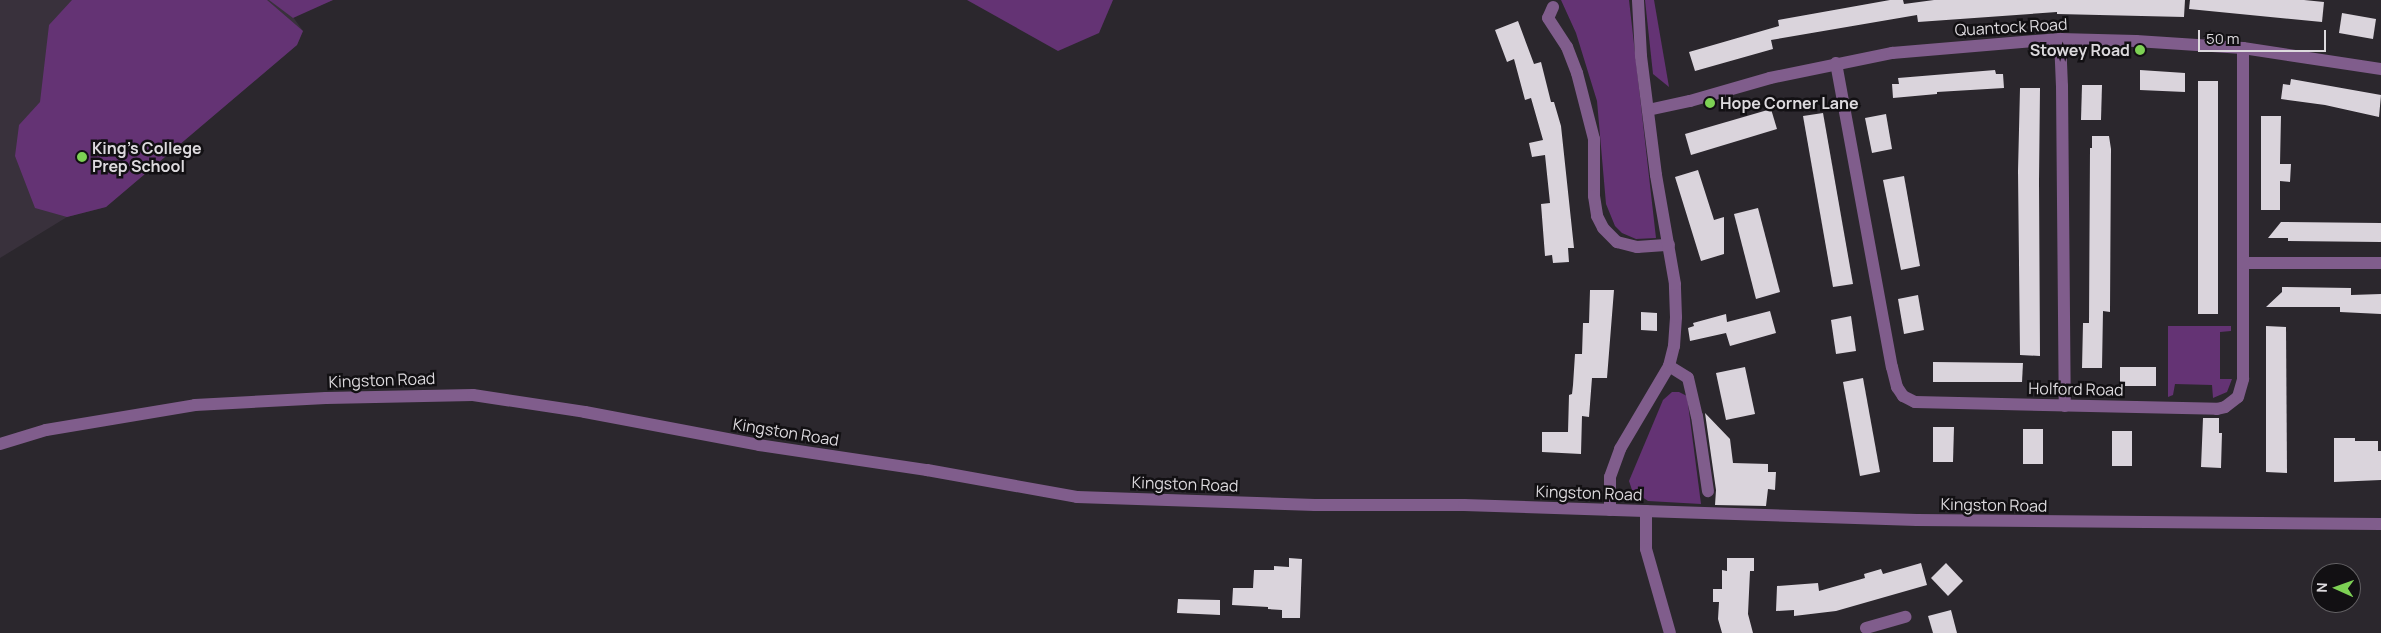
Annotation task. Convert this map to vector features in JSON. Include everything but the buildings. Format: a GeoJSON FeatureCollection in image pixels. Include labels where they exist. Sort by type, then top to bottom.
{"type":"FeatureCollection","features":[{"type":"Feature","properties":{"kind":"street"},"geometry":{"type":"LineString","coordinates":[[1610,510],[1610,478],[1620,449],[1669,366],[1674,346],[1676,317],[1676,284],[1656,175],[1638,0]]}},
{"type":"Feature","properties":{"kind":"street"},"geometry":{"type":"LineString","coordinates":[[1546,15],[1568,47],[1587,107],[1594,139],[1594,196],[1597,216],[1603,228],[1617,242],[1637,247],[1669,245]]}},
{"type":"Feature","properties":{"kind":"street"},"geometry":{"type":"LineString","coordinates":[[2060,39],[2065,406]]}},
{"type":"Feature","properties":{"kind":"street","name":"Quantock Road"},"geometry":{"type":"LineString","coordinates":[[1648,110],[1836,62],[1937,47],[2060,39],[2136,40],[2243,48],[2381,69]]}},
{"type":"Feature","properties":{"kind":"street","name":"Holford Road"},"geometry":{"type":"LineString","coordinates":[[1836,62],[1892,367],[1897,386],[1903,396],[1916,402],[2217,409],[2238,397],[2243,379],[2243,48]]}},
{"type":"Feature","properties":{"kind":"street"},"geometry":{"type":"LineString","coordinates":[[2243,263],[2381,263]]}},
{"type":"Feature","properties":{"kind":"street"},"geometry":{"type":"LineString","coordinates":[[1669,366],[1688,378],[1697,416],[1708,491]]}},
{"type":"Feature","properties":{"kind":"street","name":"Kingston Road"},"geometry":{"type":"LineString","coordinates":[[0,444],[46,430],[195,405],[317,398],[473,395],[576,410],[759,445],[927,470],[1077,497],[1315,505],[1464,505],[1917,520],[2381,524]]}},
{"type":"Feature","properties":{"kind":"street"},"geometry":{"type":"LineString","coordinates":[[1646,511],[1646,549],[1670,633]]}},
{"type":"Feature","properties":{"kind":"street"},"geometry":{"type":"LineString","coordinates":[[1866,628],[1888,628],[1905,617]]}},
{"type":"Feature","properties":{"kind":"shaded area","name":"King's College Prep School"},"geometry":{"type":"Polygon","coordinates":[[[0,0],[333,0],[293,17],[303,31],[297,45],[106,207],[67,217],[0,258],[0,0]]]}},
{"type":"Feature","properties":{"kind":"shaded area","name":"King's College Prep School"},"geometry":{"type":"Polygon","coordinates":[[[72,0],[267,0],[303,31],[297,45],[106,207],[67,217],[35,208],[15,156],[19,125],[40,102],[49,25],[72,0]]]}},
{"type":"Feature","properties":{"kind":"shaded area"},"geometry":{"type":"Polygon","coordinates":[[[269,0],[333,0],[293,18],[269,0]]]}},
{"type":"Feature","properties":{"kind":"shaded area"},"geometry":{"type":"Polygon","coordinates":[[[967,0],[1113,0],[1099,33],[1058,51],[967,0]]]}},
{"type":"Feature","properties":{"kind":"shaded area"},"geometry":{"type":"Polygon","coordinates":[[[1561,0],[1629,0],[1656,238],[1636,239],[1622,233],[1615,226],[1606,204],[1597,101],[1576,33],[1561,0]]]}},
{"type":"Feature","properties":{"kind":"shaded area"},"geometry":{"type":"Polygon","coordinates":[[[1645,0],[1654,0],[1669,87],[1653,74],[1645,0]]]}},
{"type":"Feature","properties":{"kind":"shaded area"},"geometry":{"type":"Polygon","coordinates":[[[2168,326],[2231,326],[2231,331],[2220,332],[2220,379],[2232,379],[2227,392],[2213,398],[2212,385],[2175,384],[2173,395],[2168,397],[2168,326]]]}},
{"type":"Feature","properties":{"kind":"shaded area"},"geometry":{"type":"Polygon","coordinates":[[[1672,392],[1679,392],[1687,396],[1701,504],[1648,501],[1632,490],[1629,481],[1663,400],[1672,392]]]}},
{"type":"Feature","properties":{"kind":"place","name":"Stowey Road"},"geometry":{"type":"Point","coordinates":[2140,50]}},
{"type":"Feature","properties":{"kind":"place","name":"Hope Corner Lane"},"geometry":{"type":"Point","coordinates":[1710,103]}},
{"type":"Feature","properties":{"kind":"place","name":"King's College Prep School"},"geometry":{"type":"Point","coordinates":[82,157]}}]}
